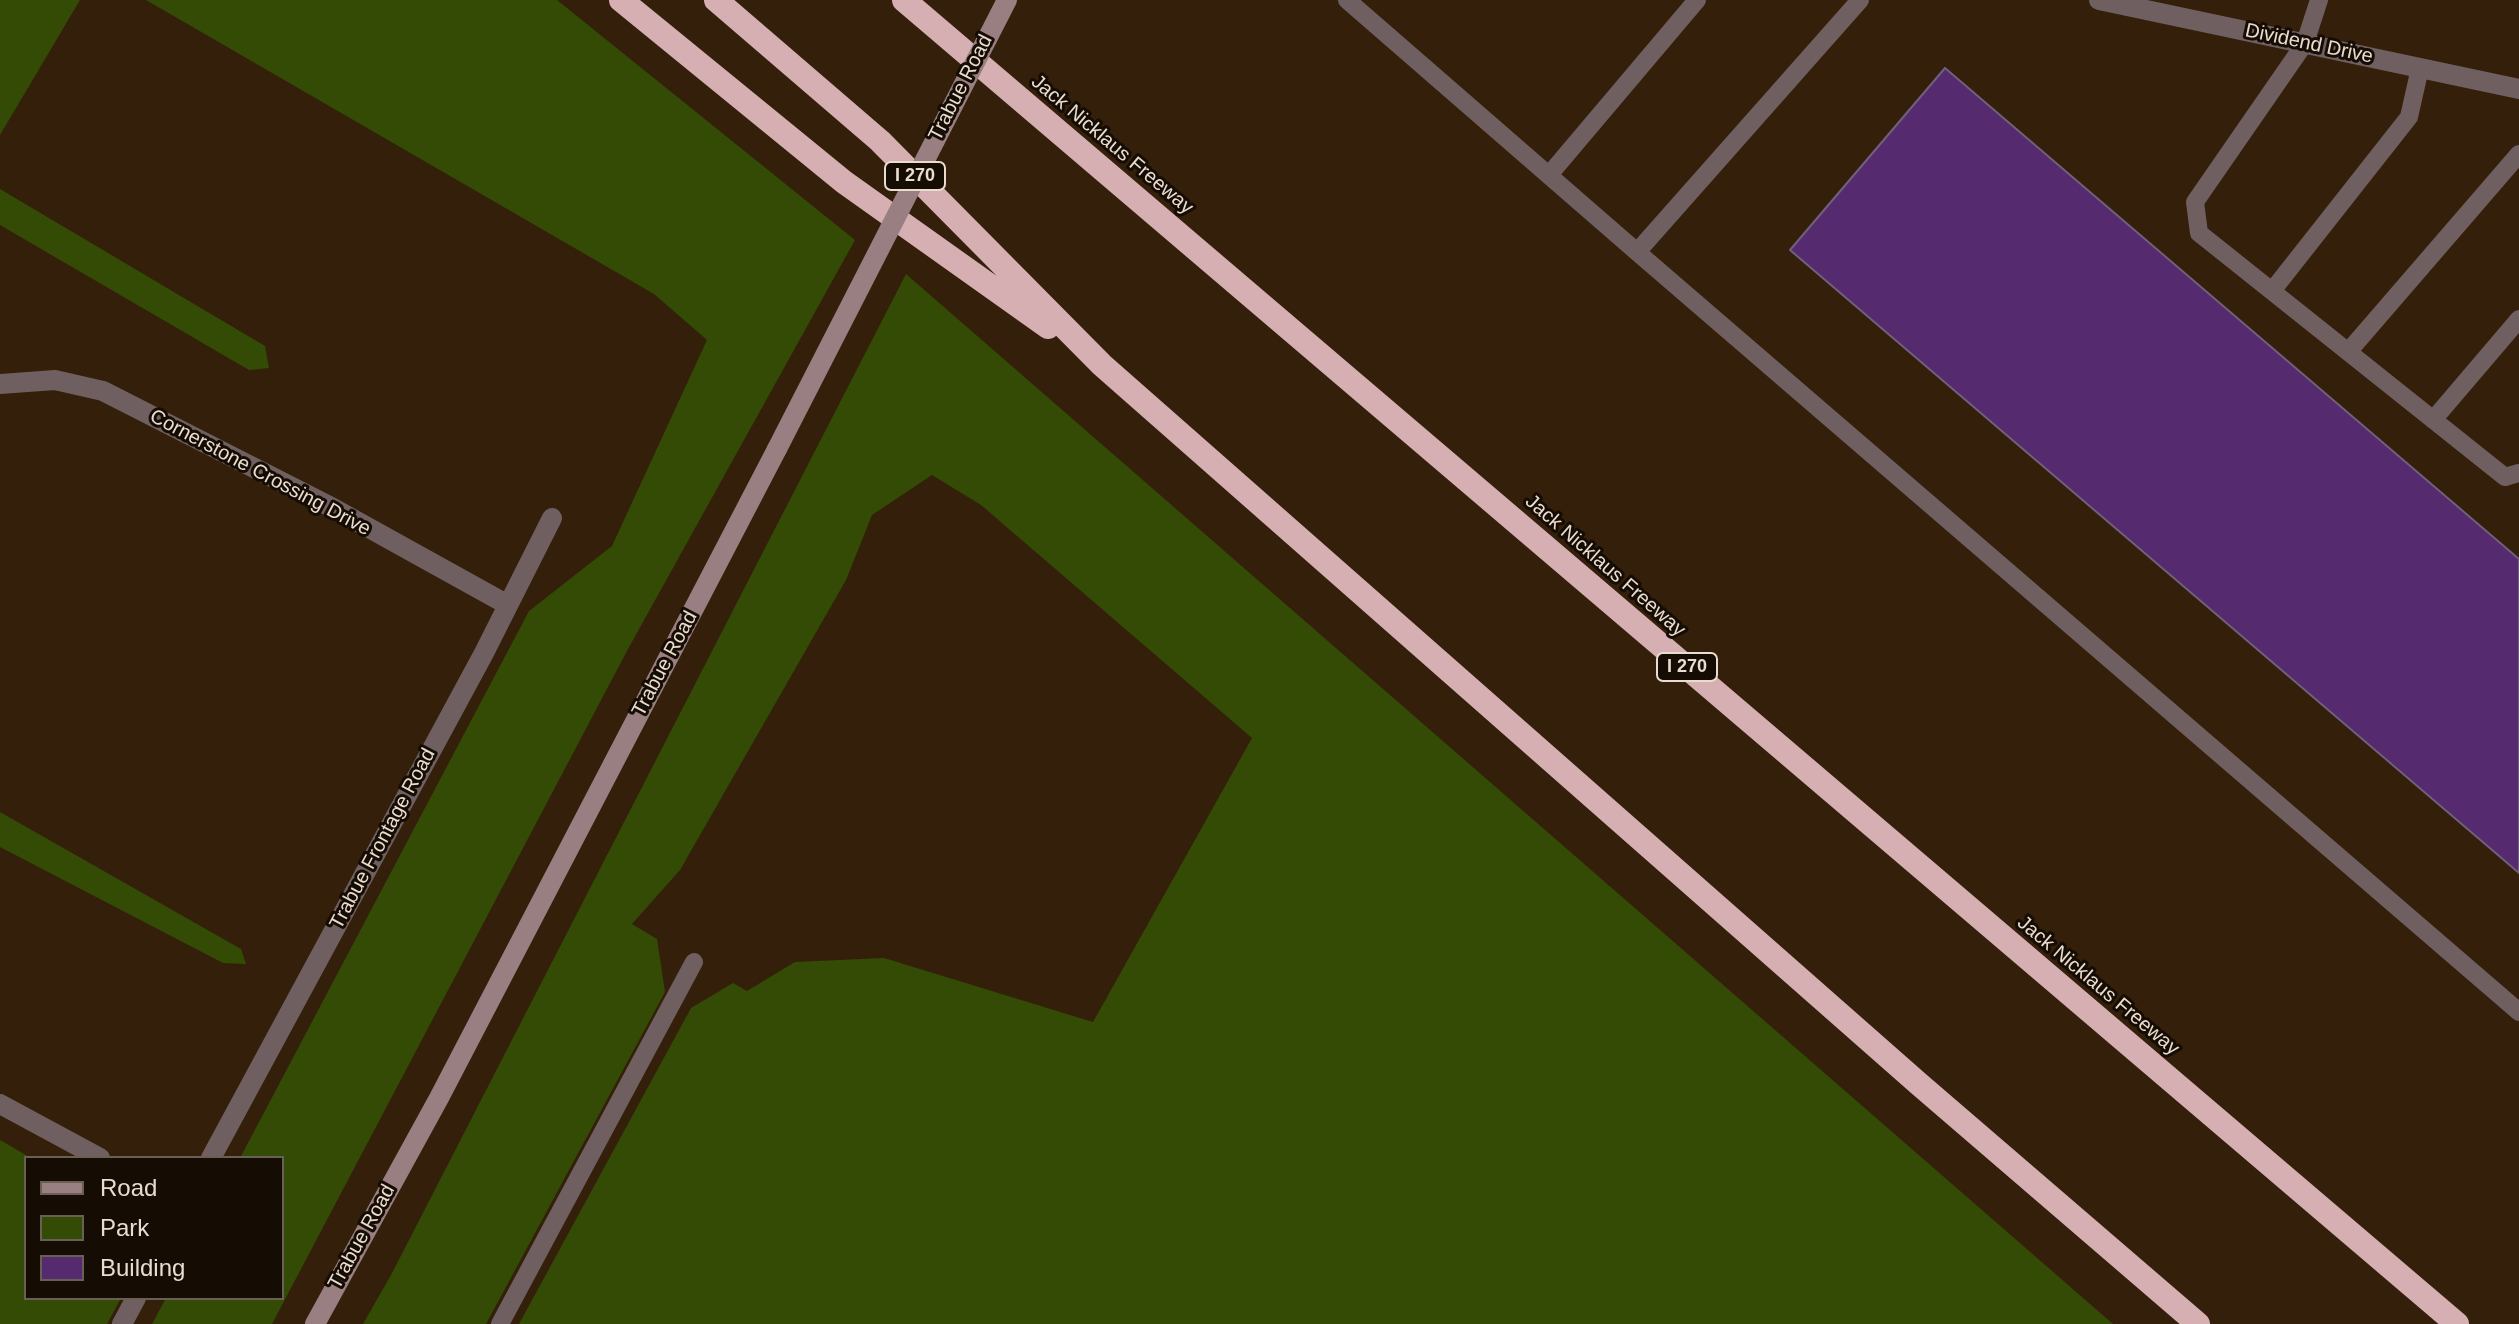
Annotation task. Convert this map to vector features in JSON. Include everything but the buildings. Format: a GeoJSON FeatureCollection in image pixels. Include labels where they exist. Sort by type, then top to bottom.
{"type":"FeatureCollection","features":[{"type":"Feature","properties":{"kind":"highway"},"geometry":{"type":"LineString","coordinates":[[621,0],[844,182],[1102,365]]}},
{"type":"Feature","properties":{"kind":"highway","name":"I 270"},"geometry":{"type":"LineString","coordinates":[[716,0],[880,141],[1102,365],[1907,1074],[2198,1324]]}},
{"type":"Feature","properties":{"kind":"highway","name":"Jack Nicklaus Freeway"},"geometry":{"type":"LineString","coordinates":[[909,3],[2457,1324]]}},
{"type":"Feature","properties":{"kind":"main road","name":"Trabue Road"},"geometry":{"type":"LineString","coordinates":[[315,1324],[439,1098],[1007,0]]}},
{"type":"Feature","properties":{"kind":"street","name":"Dividend Drive"},"geometry":{"type":"LineString","coordinates":[[2099,0],[2519,89]]}},
{"type":"Feature","properties":{"kind":"street","name":"Cornerstone Crossing Drive"},"geometry":{"type":"LineString","coordinates":[[0,384],[55,380],[103,391],[333,508],[508,605]]}},
{"type":"Feature","properties":{"kind":"street","name":"Trabue Frontage Road"},"geometry":{"type":"LineString","coordinates":[[212,1156],[552,518]]}},
{"type":"Feature","properties":{"kind":"street"},"geometry":{"type":"LineString","coordinates":[[0,1104],[96,1156]]}},
{"type":"Feature","properties":{"kind":"street"},"geometry":{"type":"LineString","coordinates":[[122,1324],[135,1300]]}},
{"type":"Feature","properties":{"kind":"lane"},"geometry":{"type":"LineString","coordinates":[[1347,0],[2519,1012]]}},
{"type":"Feature","properties":{"kind":"lane"},"geometry":{"type":"LineString","coordinates":[[1549,175],[1697,0]]}},
{"type":"Feature","properties":{"kind":"lane"},"geometry":{"type":"LineString","coordinates":[[1637,252],[1860,0]]}},
{"type":"Feature","properties":{"kind":"lane"},"geometry":{"type":"LineString","coordinates":[[2319,0],[2305,43],[2195,202],[2199,233],[2433,420],[2514,479]]}},
{"type":"Feature","properties":{"kind":"lane"},"geometry":{"type":"LineString","coordinates":[[2272,291],[2409,117],[2420,68]]}},
{"type":"Feature","properties":{"kind":"lane"},"geometry":{"type":"LineString","coordinates":[[2348,352],[2519,154]]}},
{"type":"Feature","properties":{"kind":"lane"},"geometry":{"type":"LineString","coordinates":[[2433,420],[2519,319]]}},
{"type":"Feature","properties":{"kind":"lane"},"geometry":{"type":"LineString","coordinates":[[500,1324],[694,962]]}},
{"type":"Feature","properties":{"kind":"green space"},"geometry":{"type":"Polygon","coordinates":[[[0,0],[80,0],[0,135],[0,0]]]}},
{"type":"Feature","properties":{"kind":"green space"},"geometry":{"type":"Polygon","coordinates":[[[146,0],[557,0],[855,240],[628,649],[272,1324],[152,1324],[165,1300],[284,1300],[284,1156],[241,1156],[529,611],[612,546],[707,340],[654,294],[146,0]]]}},
{"type":"Feature","properties":{"kind":"green space"},"geometry":{"type":"Polygon","coordinates":[[[0,189],[265,346],[269,368],[249,370],[0,225],[0,189]]]}},
{"type":"Feature","properties":{"kind":"green space"},"geometry":{"type":"Polygon","coordinates":[[[906,274],[2113,1324],[519,1324],[691,1008],[733,983],[747,991],[795,962],[884,958],[1093,1022],[1252,738],[981,505],[932,475],[872,515],[846,580],[680,870],[632,924],[657,939],[665,992],[486,1324],[363,1324],[906,274]]]}},
{"type":"Feature","properties":{"kind":"green space"},"geometry":{"type":"Polygon","coordinates":[[[0,812],[241,949],[246,964],[223,963],[0,847],[0,812]]]}},
{"type":"Feature","properties":{"kind":"green space"},"geometry":{"type":"Polygon","coordinates":[[[0,1140],[28,1156],[24,1156],[24,1300],[120,1300],[107,1324],[0,1324],[0,1140]]]}}]}
